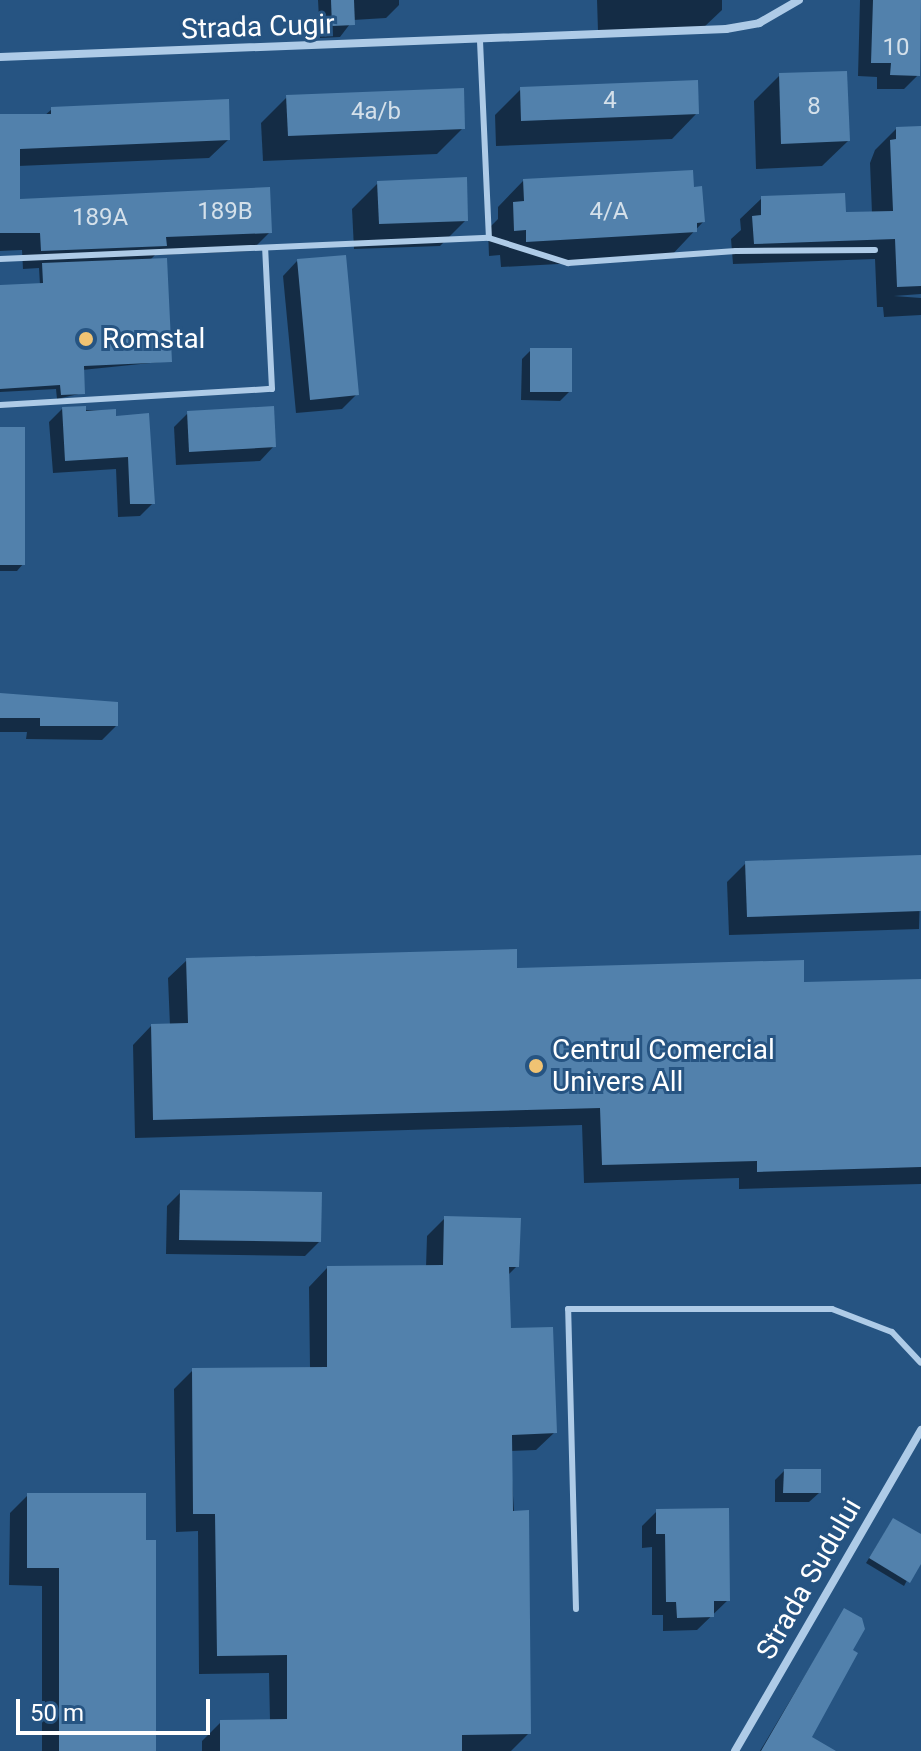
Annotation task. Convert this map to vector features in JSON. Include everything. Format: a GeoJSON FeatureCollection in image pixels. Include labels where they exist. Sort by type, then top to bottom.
{"type":"FeatureCollection","features":[{"type":"Feature","properties":{"kind":"street","name":"Strada Cugir"},"geometry":{"type":"LineString","coordinates":[[0,57],[480,41],[726,29],[759,23],[799,0]]}},
{"type":"Feature","properties":{"kind":"street","name":"Strada Sudului"},"geometry":{"type":"LineString","coordinates":[[735,1751],[921,1430]]}},
{"type":"Feature","properties":{"kind":"lane"},"geometry":{"type":"LineString","coordinates":[[480,41],[489,238]]}},
{"type":"Feature","properties":{"kind":"lane"},"geometry":{"type":"LineString","coordinates":[[0,259],[489,238],[568,263],[736,251],[875,250]]}},
{"type":"Feature","properties":{"kind":"lane"},"geometry":{"type":"LineString","coordinates":[[0,405],[272,389],[265,248]]}},
{"type":"Feature","properties":{"kind":"lane"},"geometry":{"type":"LineString","coordinates":[[576,1609],[568,1309],[832,1309],[892,1332],[921,1363]]}},
{"type":"Feature","properties":{"kind":"building"},"geometry":{"type":"Polygon","coordinates":[[[331,0],[354,0],[355,25],[332,26],[331,0]]]}},
{"type":"Feature","properties":{"kind":"building"},"geometry":{"type":"Polygon","coordinates":[[[873,0],[921,0],[920,76],[890,75],[891,63],[871,63],[873,0]]]}},
{"type":"Feature","properties":{"kind":"building"},"geometry":{"type":"Polygon","coordinates":[[[847,71],[850,141],[781,144],[779,73],[847,71]]]}},
{"type":"Feature","properties":{"kind":"building"},"geometry":{"type":"Polygon","coordinates":[[[698,80],[699,114],[521,121],[520,87],[698,80]]]}},
{"type":"Feature","properties":{"kind":"building"},"geometry":{"type":"Polygon","coordinates":[[[464,88],[465,129],[288,136],[286,95],[464,88]]]}},
{"type":"Feature","properties":{"kind":"building"},"geometry":{"type":"Polygon","coordinates":[[[229,99],[230,140],[20,149],[20,199],[270,187],[272,233],[166,237],[167,246],[41,251],[40,233],[0,233],[0,114],[51,114],[51,107],[229,99]]]}},
{"type":"Feature","properties":{"kind":"building"},"geometry":{"type":"Polygon","coordinates":[[[921,126],[921,286],[897,287],[895,239],[754,244],[752,216],[761,215],[761,196],[845,193],[846,212],[893,211],[890,140],[896,139],[896,127],[921,126]]]}},
{"type":"Feature","properties":{"kind":"building"},"geometry":{"type":"Polygon","coordinates":[[[693,170],[694,187],[702,186],[705,222],[697,223],[697,232],[526,242],[526,230],[514,231],[513,202],[524,201],[523,179],[693,170]]]}},
{"type":"Feature","properties":{"kind":"building"},"geometry":{"type":"Polygon","coordinates":[[[467,177],[468,221],[379,224],[377,181],[467,177]]]}},
{"type":"Feature","properties":{"kind":"building"},"geometry":{"type":"Polygon","coordinates":[[[346,255],[359,395],[310,400],[297,259],[346,255]]]}},
{"type":"Feature","properties":{"kind":"building","name":"Romstal"},"geometry":{"type":"Polygon","coordinates":[[[167,258],[172,362],[84,366],[85,394],[61,395],[60,385],[0,389],[0,285],[43,283],[42,263],[167,258]]]}},
{"type":"Feature","properties":{"kind":"building"},"geometry":{"type":"Polygon","coordinates":[[[530,348],[572,348],[572,392],[530,392],[530,348]]]}},
{"type":"Feature","properties":{"kind":"building"},"geometry":{"type":"Polygon","coordinates":[[[86,406],[86,411],[116,409],[116,416],[149,413],[155,504],[130,504],[128,457],[65,461],[62,407],[86,406]]]}},
{"type":"Feature","properties":{"kind":"building"},"geometry":{"type":"Polygon","coordinates":[[[274,406],[276,447],[189,452],[187,411],[274,406]]]}},
{"type":"Feature","properties":{"kind":"building"},"geometry":{"type":"Polygon","coordinates":[[[0,427],[25,427],[25,565],[0,565],[0,427]]]}},
{"type":"Feature","properties":{"kind":"building"},"geometry":{"type":"Polygon","coordinates":[[[0,693],[118,702],[118,726],[40,726],[40,718],[0,718],[0,693]]]}},
{"type":"Feature","properties":{"kind":"building"},"geometry":{"type":"Polygon","coordinates":[[[921,855],[921,911],[747,917],[745,861],[921,855]]]}},
{"type":"Feature","properties":{"kind":"building","name":"Centrul Comercial Univers All"},"geometry":{"type":"Polygon","coordinates":[[[517,949],[517,968],[804,960],[804,982],[921,979],[921,1167],[757,1172],[757,1161],[602,1165],[600,1108],[153,1120],[151,1024],[188,1023],[186,958],[517,949]]]}},
{"type":"Feature","properties":{"kind":"building"},"geometry":{"type":"Polygon","coordinates":[[[180,1190],[322,1192],[321,1242],[179,1240],[180,1190]]]}},
{"type":"Feature","properties":{"kind":"building"},"geometry":{"type":"Polygon","coordinates":[[[444,1216],[521,1218],[519,1267],[509,1267],[511,1328],[553,1327],[557,1433],[512,1435],[513,1511],[529,1510],[531,1734],[462,1735],[462,1751],[220,1751],[220,1720],[287,1719],[287,1655],[217,1656],[215,1514],[193,1514],[192,1368],[327,1367],[327,1266],[443,1265],[444,1216]]]}},
{"type":"Feature","properties":{"kind":"building"},"geometry":{"type":"Polygon","coordinates":[[[784,1469],[821,1469],[821,1493],[783,1493],[784,1469]]]}},
{"type":"Feature","properties":{"kind":"building"},"geometry":{"type":"Polygon","coordinates":[[[27,1493],[146,1493],[146,1540],[156,1540],[156,1751],[59,1751],[59,1568],[27,1568],[27,1493]]]}},
{"type":"Feature","properties":{"kind":"building"},"geometry":{"type":"Polygon","coordinates":[[[729,1508],[730,1601],[714,1601],[714,1617],[677,1618],[676,1602],[666,1602],[665,1534],[656,1534],[656,1509],[729,1508]]]}},
{"type":"Feature","properties":{"kind":"building"},"geometry":{"type":"Polygon","coordinates":[[[893,1518],[921,1534],[921,1564],[910,1583],[869,1558],[893,1518]]]}},
{"type":"Feature","properties":{"kind":"building"},"geometry":{"type":"Polygon","coordinates":[[[844,1608],[862,1618],[865,1629],[853,1650],[858,1653],[812,1737],[836,1751],[761,1751],[844,1608]]]}},
{"type":"Feature","properties":{"kind":"place","name":"Romstal"},"geometry":{"type":"Point","coordinates":[86,339]}},
{"type":"Feature","properties":{"kind":"place","name":"Centrul Comercial Univers All"},"geometry":{"type":"Point","coordinates":[536,1066]}}]}
